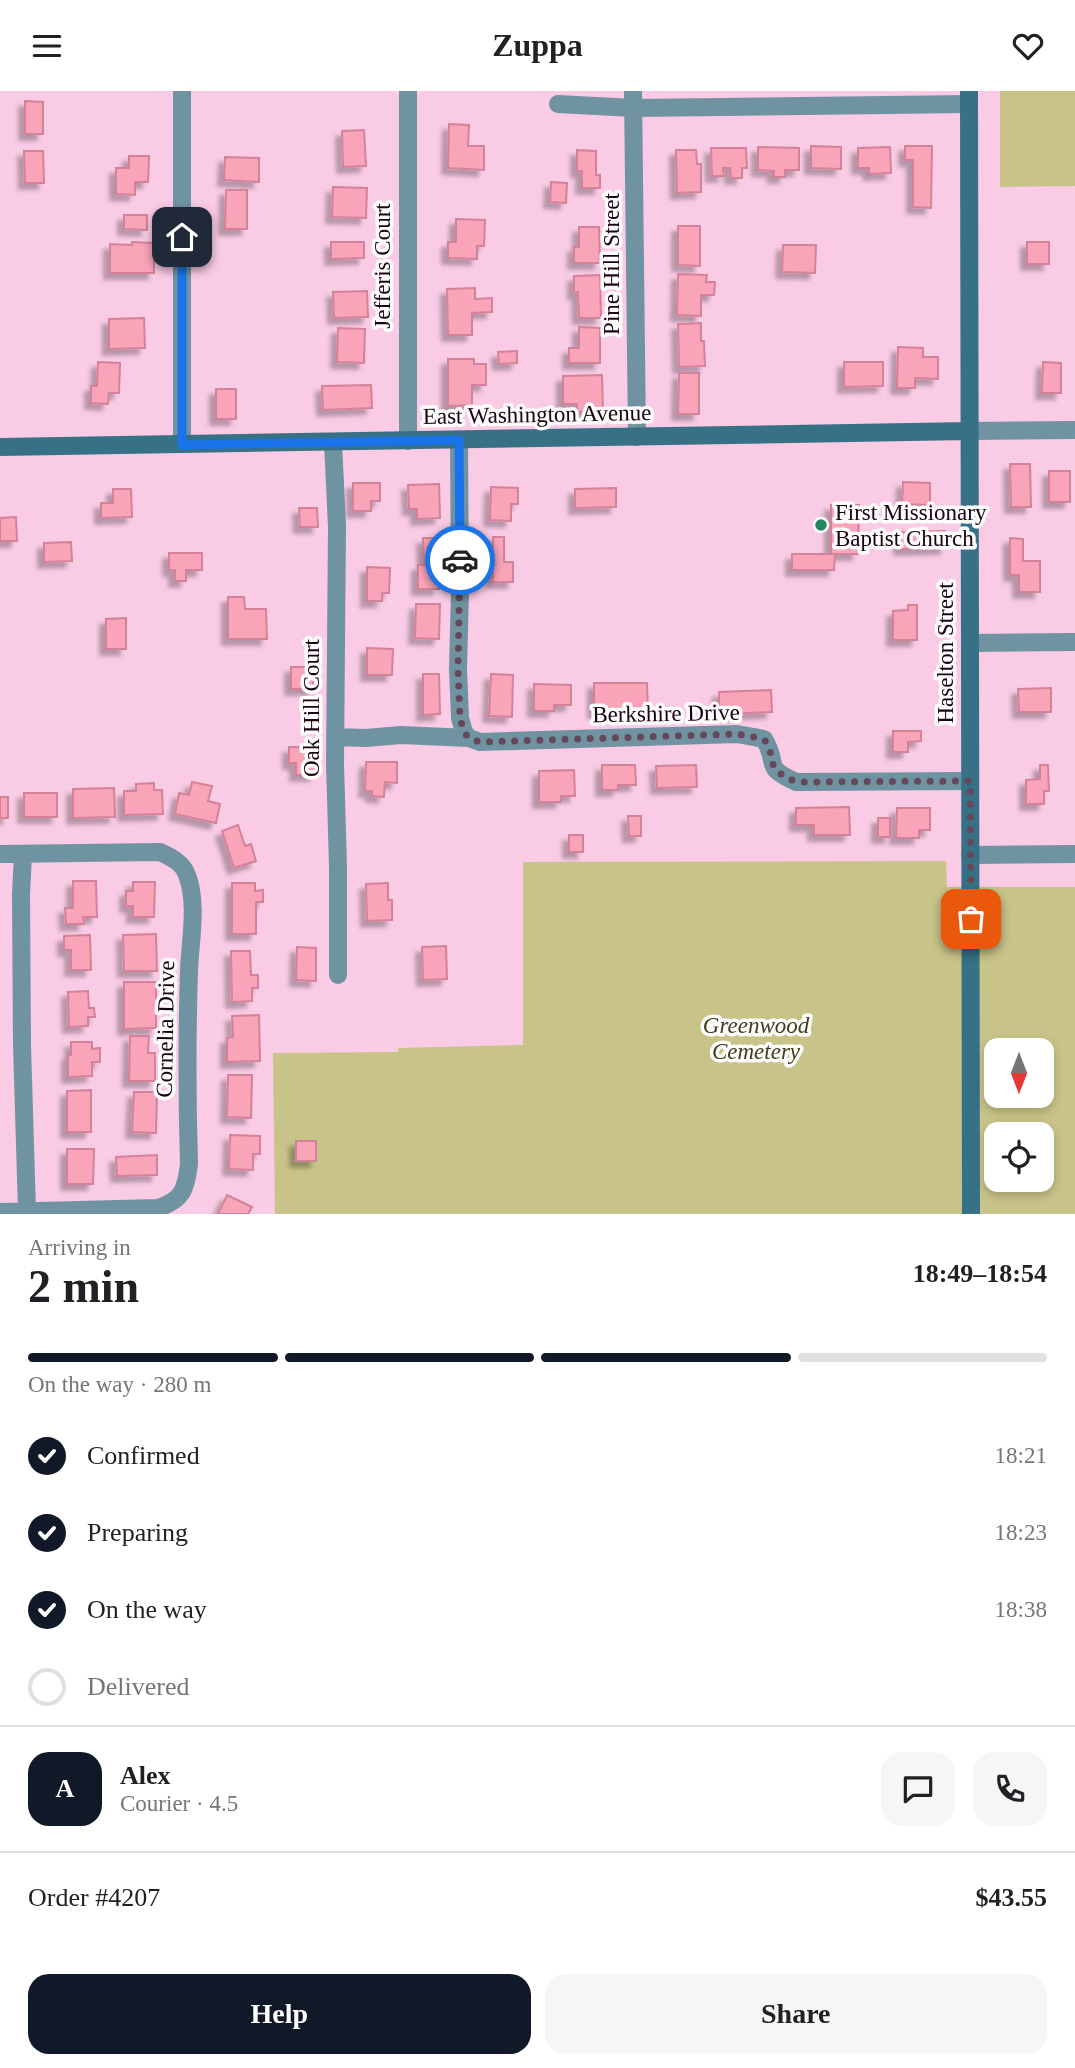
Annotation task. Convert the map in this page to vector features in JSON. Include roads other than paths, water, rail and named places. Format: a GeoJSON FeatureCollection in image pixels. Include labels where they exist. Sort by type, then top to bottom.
{"type":"FeatureCollection","features":[{"type":"Feature","properties":{"kind":"street"},"geometry":{"type":"LineString","coordinates":[[182,91],[182,445]]}},
{"type":"Feature","properties":{"kind":"street","name":"Jefferis Court"},"geometry":{"type":"LineString","coordinates":[[408,91],[408,441]]}},
{"type":"Feature","properties":{"kind":"street"},"geometry":{"type":"LineString","coordinates":[[558,104],[633,99],[969,98]]}},
{"type":"Feature","properties":{"kind":"street","name":"Haselton Street"},"geometry":{"type":"LineString","coordinates":[[969,98],[971,1214]]}},
{"type":"Feature","properties":{"kind":"street","name":"Pine Hill Street"},"geometry":{"type":"LineString","coordinates":[[633,99],[637,437]]}},
{"type":"Feature","properties":{"kind":"street","name":"East Washington Avenue"},"geometry":{"type":"LineString","coordinates":[[0,447],[1075,430]]}},
{"type":"Feature","properties":{"kind":"street"},"geometry":{"type":"LineString","coordinates":[[459,440],[458,669],[460,718],[469,738]]}},
{"type":"Feature","properties":{"kind":"street","name":"Oak Hill Court"},"geometry":{"type":"LineString","coordinates":[[333,442],[337,527],[335,737],[338,975]]}},
{"type":"Feature","properties":{"kind":"street"},"geometry":{"type":"LineString","coordinates":[[970,643],[1075,642]]}},
{"type":"Feature","properties":{"kind":"street","name":"Berkshire Drive"},"geometry":{"type":"LineString","coordinates":[[335,737],[401,735],[469,738],[480,742],[737,734],[764,739],[769,746],[773,768],[779,775],[796,782],[970,781]]}},
{"type":"Feature","properties":{"kind":"street","name":"Cornelia Drive"},"geometry":{"type":"LineString","coordinates":[[0,854],[160,852],[173,858],[187,873],[191,890],[192,923],[189,971],[189,1164],[183,1191],[177,1200],[158,1208],[0,1212]]}},
{"type":"Feature","properties":{"kind":"street"},"geometry":{"type":"LineString","coordinates":[[23,854],[22,1031],[27,1211]]}},
{"type":"Feature","properties":{"kind":"street"},"geometry":{"type":"LineString","coordinates":[[970,855],[1075,854]]}},
{"type":"Feature","properties":{"kind":"place","name":"First Missionary Baptist Church"},"geometry":{"type":"Point","coordinates":[821,525]}},
{"type":"Feature","properties":{"kind":"park label","name":"Greenwood Cemetery"},"geometry":{"type":"Point","coordinates":[756,1038]}}]}
